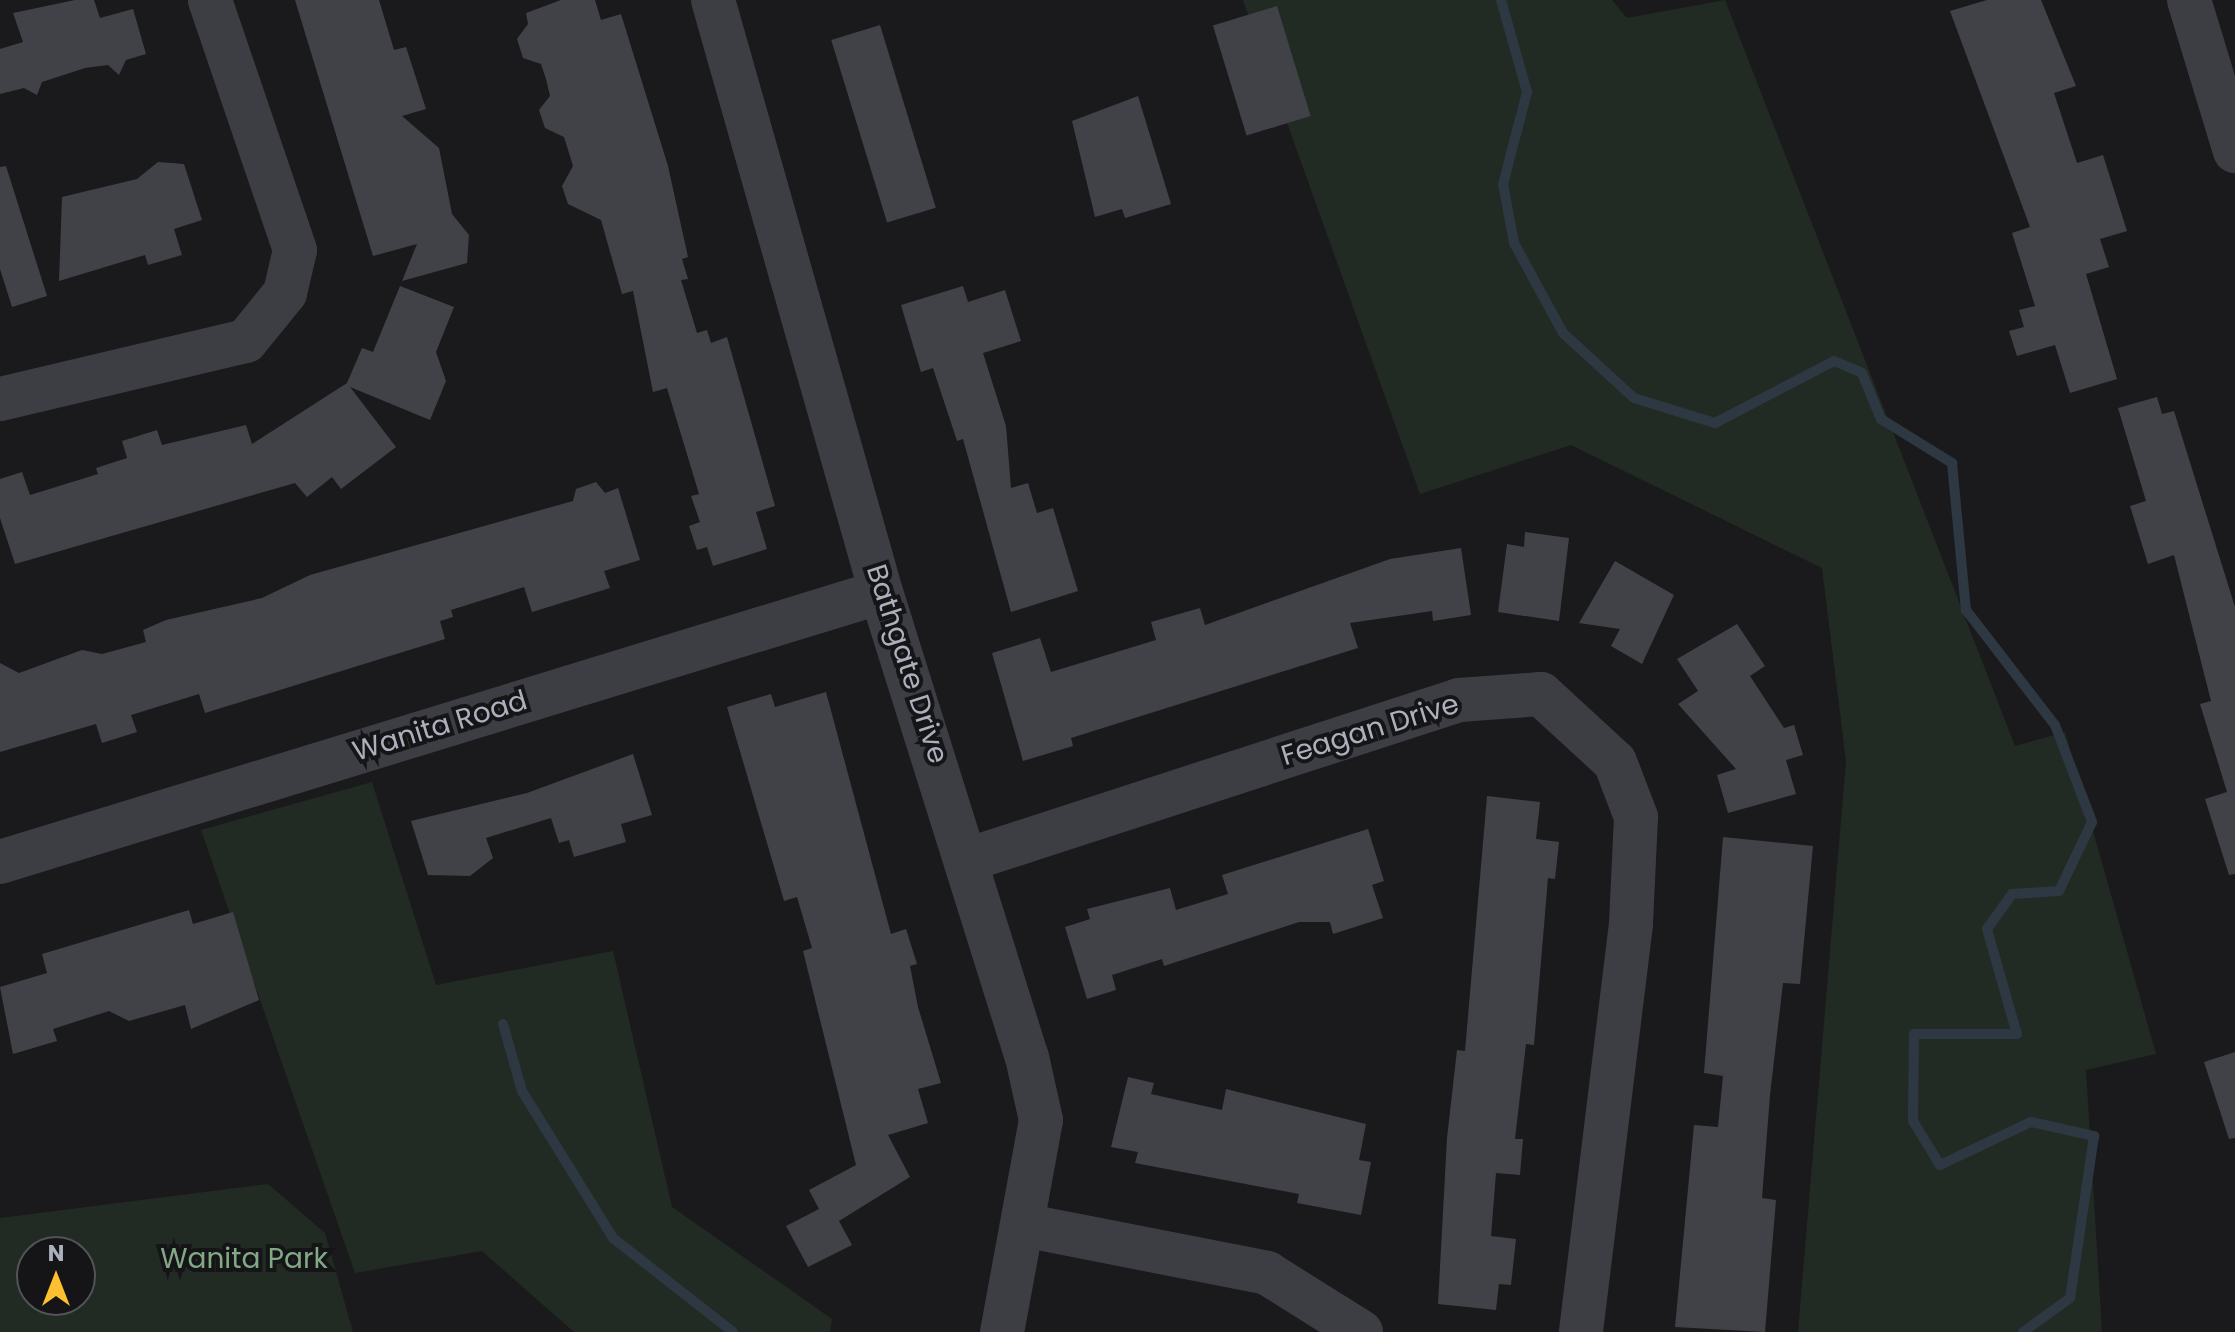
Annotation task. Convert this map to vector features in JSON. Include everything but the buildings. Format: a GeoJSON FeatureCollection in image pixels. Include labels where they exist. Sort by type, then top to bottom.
{"type":"FeatureCollection","features":[{"type":"Feature","properties":{"kind":"street"},"geometry":{"type":"LineString","coordinates":[[0,399],[246,341],[285,293],[295,250],[210,0]]}},
{"type":"Feature","properties":{"kind":"street","name":"Bathgate Drive"},"geometry":{"type":"LineString","coordinates":[[713,0],[881,592],[970,859],[1041,1120],[1002,1332]]}},
{"type":"Feature","properties":{"kind":"street"},"geometry":{"type":"LineString","coordinates":[[2189,0],[2235,151]]}},
{"type":"Feature","properties":{"kind":"street","name":"Wanita Road"},"geometry":{"type":"LineString","coordinates":[[0,862],[881,592]]}},
{"type":"Feature","properties":{"kind":"street","name":"Feagan Drive"},"geometry":{"type":"LineString","coordinates":[[970,859],[1459,700],[1541,694],[1615,762],[1636,817],[1631,924],[1581,1332]]}},
{"type":"Feature","properties":{"kind":"street"},"geometry":{"type":"LineString","coordinates":[[1023,1225],[1267,1273],[1361,1332]]}},
{"type":"Feature","properties":{"kind":"green space"},"geometry":{"type":"Polygon","coordinates":[[[1243,0],[1612,0],[1627,18],[1725,0],[2015,746],[2065,732],[2156,1054],[2086,1070],[2102,1332],[1798,1332],[1846,761],[1822,568],[1571,445],[1420,494],[1243,0]]]}},
{"type":"Feature","properties":{"kind":"green space"},"geometry":{"type":"Polygon","coordinates":[[[372,782],[436,985],[613,951],[672,1207],[832,1319],[830,1332],[574,1332],[482,1251],[355,1273],[201,830],[372,782]]]}},
{"type":"Feature","properties":{"kind":"green space","name":"Wanita Park"},"geometry":{"type":"Polygon","coordinates":[[[268,1184],[325,1233],[353,1332],[0,1332],[0,1218],[268,1184]]]}},
{"type":"Feature","properties":{"kind":"waterway"},"geometry":{"type":"LineString","coordinates":[[1501,0],[1527,92],[1503,184],[1514,243],[1563,333],[1634,398],[1715,423],[1834,361],[1862,373],[1881,419],[1952,463],[1966,610],[2055,725],[2092,822],[2059,891],[2012,894],[1987,929],[2017,1034],[1914,1034],[1913,1121],[1940,1165],[2031,1122],[2094,1136],[2070,1298],[2023,1332]]}},
{"type":"Feature","properties":{"kind":"waterway"},"geometry":{"type":"LineString","coordinates":[[503,1024],[522,1091],[613,1238],[733,1332]]}}]}
